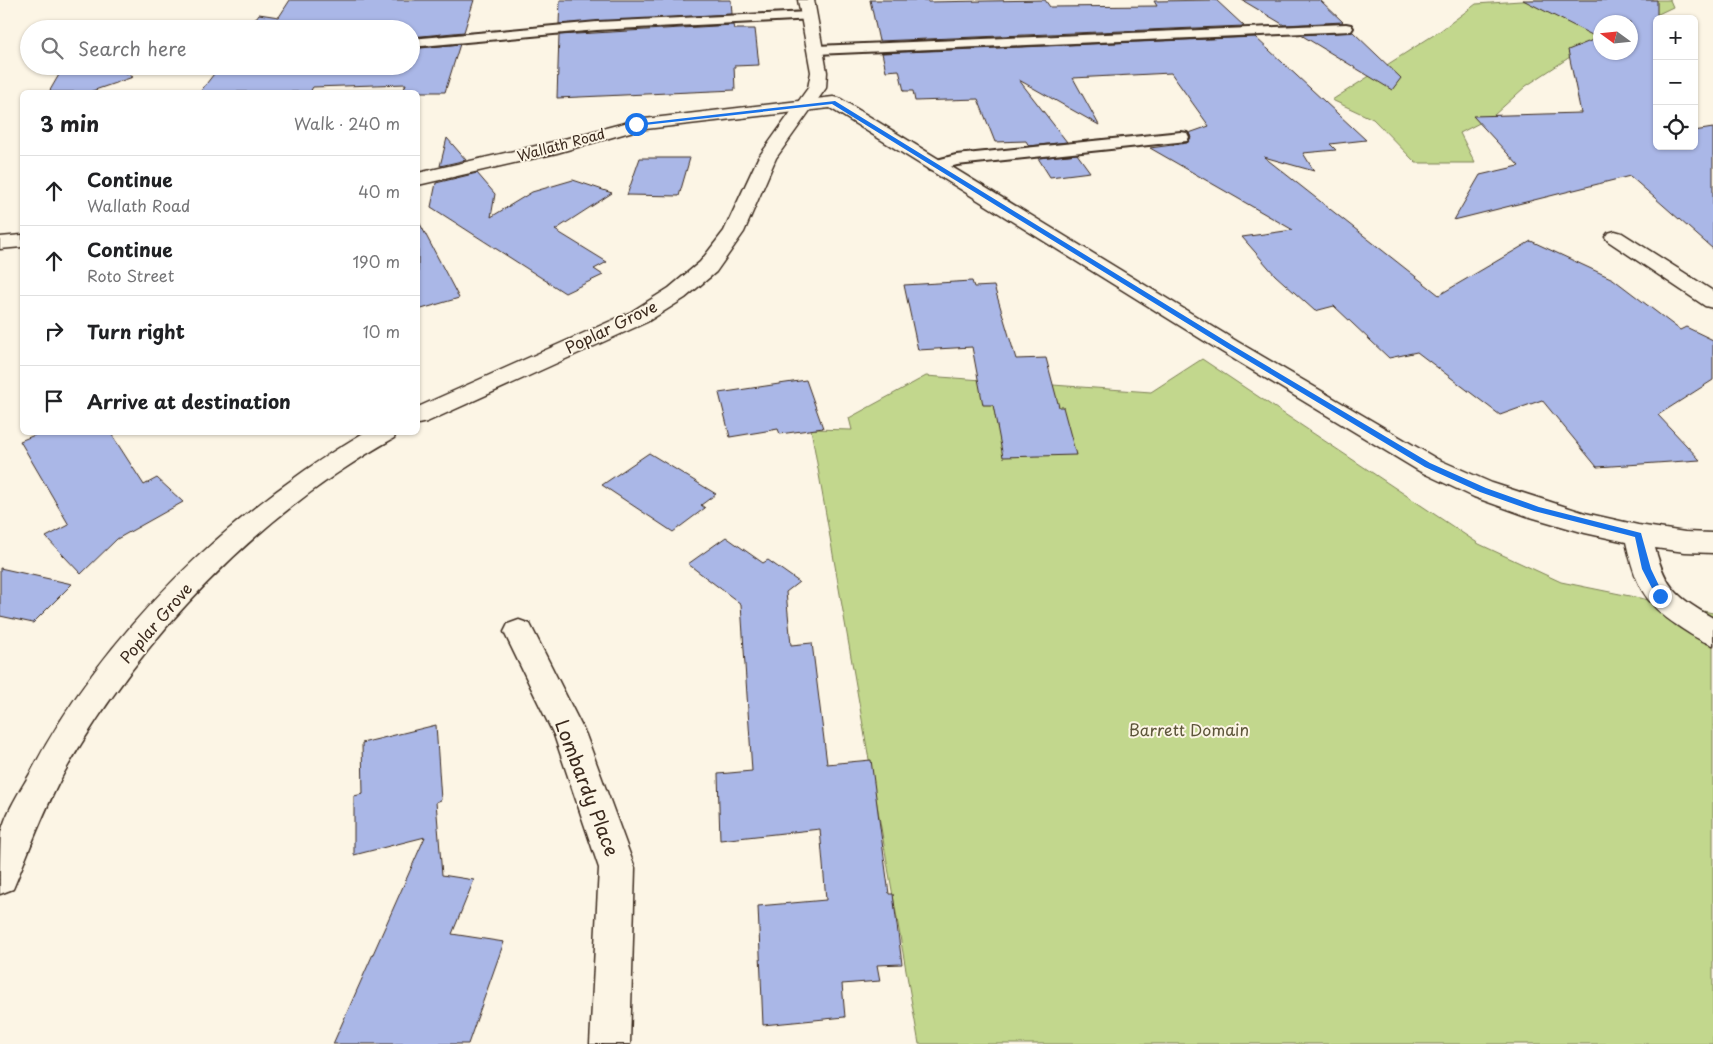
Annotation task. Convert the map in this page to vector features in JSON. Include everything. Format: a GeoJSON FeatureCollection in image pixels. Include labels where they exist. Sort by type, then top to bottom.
{"type":"FeatureCollection","features":[{"type":"Feature","properties":{"kind":"street"},"geometry":{"type":"LineString","coordinates":[[803,106],[817,88],[820,72],[807,8]]}},
{"type":"Feature","properties":{"kind":"street","name":"Wallath Road"},"geometry":{"type":"LineString","coordinates":[[420,179],[557,147],[636,124],[833,102],[935,166],[1428,465],[1483,490],[1537,509],[1638,535],[1685,542],[1713,543]]}},
{"type":"Feature","properties":{"kind":"street","name":"Poplar Grove"},"geometry":{"type":"LineString","coordinates":[[420,415],[639,316],[677,293],[708,267],[725,246],[734,232],[767,158],[803,106]]}},
{"type":"Feature","properties":{"kind":"street"},"geometry":{"type":"LineString","coordinates":[[1615,237],[1713,301]]}},
{"type":"Feature","properties":{"kind":"street"},"geometry":{"type":"LineString","coordinates":[[0,243],[20,242]]}},
{"type":"Feature","properties":{"kind":"street","name":"Poplar Grove"},"geometry":{"type":"LineString","coordinates":[[0,877],[11,847],[45,776],[85,711],[131,648],[178,595],[225,548],[301,487],[380,435]]}},
{"type":"Feature","properties":{"kind":"street"},"geometry":{"type":"LineString","coordinates":[[1638,535],[1646,569],[1660,596],[1695,623],[1713,633]]}},
{"type":"Feature","properties":{"kind":"street","name":"Lombardy Place"},"geometry":{"type":"LineString","coordinates":[[519,632],[570,735],[617,868],[610,1044]]}},
{"type":"Feature","properties":{"kind":"lane"},"geometry":{"type":"LineString","coordinates":[[420,42],[807,8]]}},
{"type":"Feature","properties":{"kind":"lane"},"geometry":{"type":"LineString","coordinates":[[816,50],[1302,28],[1346,28]]}},
{"type":"Feature","properties":{"kind":"lane"},"geometry":{"type":"LineString","coordinates":[[935,166],[956,160],[1181,138]]}},
{"type":"Feature","properties":{"kind":"green space"},"geometry":{"type":"Polygon","coordinates":[[[1536,0],[1670,0],[1673,7],[1638,24],[1638,15],[1593,15],[1593,44],[1579,51],[1526,86],[1493,116],[1460,133],[1475,163],[1416,163],[1373,119],[1332,100],[1440,31],[1476,4],[1536,0]]]}},
{"type":"Feature","properties":{"kind":"green space","name":"Barrett Domain"},"geometry":{"type":"Polygon","coordinates":[[[1202,359],[1479,544],[1561,582],[1713,613],[1713,1044],[919,1044],[811,429],[852,430],[849,418],[926,376],[1151,392],[1202,359]]]}},
{"type":"Feature","properties":{"kind":"building"},"geometry":{"type":"Polygon","coordinates":[[[290,0],[474,0],[464,32],[420,36],[420,20],[255,20],[259,14],[279,17],[290,0]]]}},
{"type":"Feature","properties":{"kind":"building"},"geometry":{"type":"Polygon","coordinates":[[[560,0],[731,0],[732,14],[559,24],[560,0]]]}},
{"type":"Feature","properties":{"kind":"building"},"geometry":{"type":"Polygon","coordinates":[[[870,0],[927,0],[928,2],[1045,0],[1050,7],[1157,6],[1154,1],[1216,0],[1244,26],[879,41],[870,0]]]}},
{"type":"Feature","properties":{"kind":"building"},"geometry":{"type":"Polygon","coordinates":[[[1242,0],[1320,0],[1343,22],[1284,25],[1242,0]]]}},
{"type":"Feature","properties":{"kind":"building"},"geometry":{"type":"Polygon","coordinates":[[[1523,0],[1657,0],[1657,15],[1653,15],[1653,150],[1698,150],[1698,130],[1713,128],[1713,249],[1630,176],[1454,220],[1480,175],[1519,166],[1473,116],[1581,113],[1568,50],[1593,40],[1593,60],[1638,60],[1638,15],[1593,15],[1593,35],[1523,0]]]}},
{"type":"Feature","properties":{"kind":"building"},"geometry":{"type":"Polygon","coordinates":[[[733,25],[734,29],[755,29],[759,65],[734,66],[735,90],[557,98],[559,35],[733,25]]]}},
{"type":"Feature","properties":{"kind":"building"},"geometry":{"type":"Polygon","coordinates":[[[1353,32],[1401,78],[1392,90],[1301,35],[1353,32]]]}},
{"type":"Feature","properties":{"kind":"building"},"geometry":{"type":"Polygon","coordinates":[[[1255,37],[1366,140],[1330,144],[1336,150],[1303,153],[1314,171],[1264,157],[1439,295],[1531,241],[1613,279],[1680,330],[1686,327],[1713,340],[1713,380],[1658,415],[1700,460],[1597,467],[1542,400],[1500,415],[1417,352],[1389,358],[1334,306],[1315,311],[1275,275],[1242,237],[1293,230],[1150,148],[1187,143],[1191,138],[1189,133],[1209,126],[1171,73],[1073,78],[1099,125],[1019,80],[1067,142],[1029,146],[1026,141],[995,142],[978,99],[915,101],[913,91],[904,91],[899,70],[886,71],[882,53],[1255,37]]]}},
{"type":"Feature","properties":{"kind":"building"},"geometry":{"type":"Polygon","coordinates":[[[460,44],[445,92],[404,90],[406,84],[313,87],[311,90],[202,90],[213,75],[420,75],[420,48],[460,44]]]}},
{"type":"Feature","properties":{"kind":"building"},"geometry":{"type":"Polygon","coordinates":[[[59,75],[130,75],[133,77],[95,90],[50,90],[59,75]]]}},
{"type":"Feature","properties":{"kind":"building"},"geometry":{"type":"Polygon","coordinates":[[[447,138],[466,160],[440,166],[447,138]]]}},
{"type":"Feature","properties":{"kind":"building"},"geometry":{"type":"Polygon","coordinates":[[[1077,154],[1090,172],[1050,177],[1038,158],[1077,154]]]}},
{"type":"Feature","properties":{"kind":"building"},"geometry":{"type":"Polygon","coordinates":[[[640,158],[690,158],[679,196],[627,195],[640,158]]]}},
{"type":"Feature","properties":{"kind":"building"},"geometry":{"type":"Polygon","coordinates":[[[477,173],[495,194],[491,217],[532,192],[573,180],[612,193],[555,230],[607,262],[594,269],[603,275],[565,293],[431,207],[436,183],[477,173]]]}},
{"type":"Feature","properties":{"kind":"building"},"geometry":{"type":"Polygon","coordinates":[[[420,224],[459,298],[420,309],[420,224]]]}},
{"type":"Feature","properties":{"kind":"building"},"geometry":{"type":"Polygon","coordinates":[[[972,281],[974,287],[994,286],[1016,359],[1046,358],[1059,407],[1063,407],[1076,455],[1003,457],[993,405],[983,405],[972,347],[918,350],[904,285],[972,281]]]}},
{"type":"Feature","properties":{"kind":"building"},"geometry":{"type":"Polygon","coordinates":[[[806,380],[823,428],[780,434],[778,429],[730,437],[719,393],[806,380]]]}},
{"type":"Feature","properties":{"kind":"building"},"geometry":{"type":"Polygon","coordinates":[[[35,435],[112,435],[144,485],[157,478],[183,502],[117,539],[81,574],[46,537],[69,525],[20,441],[35,435]]]}},
{"type":"Feature","properties":{"kind":"building"},"geometry":{"type":"Polygon","coordinates":[[[649,453],[716,494],[701,505],[705,508],[673,532],[602,485],[649,453]]]}},
{"type":"Feature","properties":{"kind":"building"},"geometry":{"type":"Polygon","coordinates":[[[726,537],[763,563],[768,560],[799,582],[786,592],[791,645],[812,643],[827,764],[871,760],[889,894],[893,894],[902,964],[877,965],[880,981],[842,984],[845,1017],[763,1025],[758,906],[826,900],[820,829],[720,840],[718,774],[752,771],[741,604],[688,564],[726,537]]]}},
{"type":"Feature","properties":{"kind":"building"},"geometry":{"type":"Polygon","coordinates":[[[0,568],[72,584],[33,623],[0,616],[0,568]]]}},
{"type":"Feature","properties":{"kind":"building"},"geometry":{"type":"Polygon","coordinates":[[[436,725],[441,800],[436,802],[442,875],[474,880],[452,934],[504,942],[468,1044],[333,1044],[425,837],[354,855],[354,796],[363,794],[362,743],[436,725]]]}},
{"type":"Feature","properties":{"kind":"route"},"geometry":{"type":"LineString","coordinates":[[636,124],[776,110],[833,102],[1230,347],[1428,465],[1483,490],[1537,509],[1585,523],[1638,535],[1646,569],[1660,596]]}}]}
